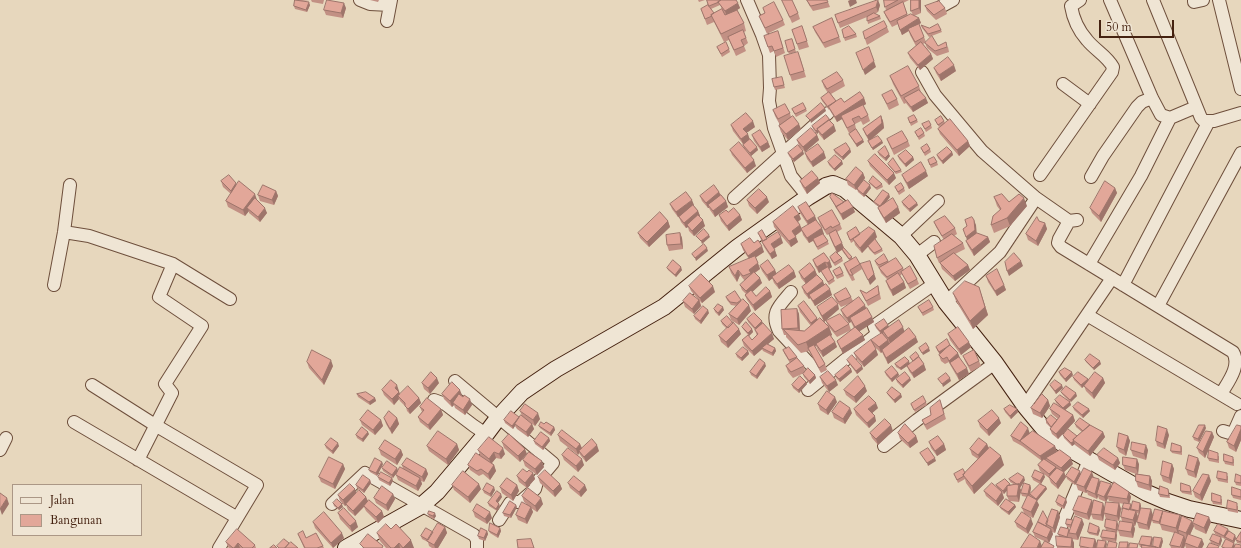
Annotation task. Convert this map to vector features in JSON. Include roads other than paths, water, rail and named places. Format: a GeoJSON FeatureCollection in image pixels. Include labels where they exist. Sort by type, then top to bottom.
{"type":"FeatureCollection","features":[{"type":"Feature","properties":{"kind":"street"},"geometry":{"type":"LineString","coordinates":[[360,0],[370,4],[391,2],[387,21]]}},
{"type":"Feature","properties":{"kind":"street"},"geometry":{"type":"LineString","coordinates":[[747,0],[769,55],[769,102],[774,128],[791,176],[808,197]]}},
{"type":"Feature","properties":{"kind":"street"},"geometry":{"type":"LineString","coordinates":[[942,6],[954,0]]}},
{"type":"Feature","properties":{"kind":"street"},"geometry":{"type":"LineString","coordinates":[[1040,175],[1112,72],[1113,67],[1110,62],[1087,41],[1078,27],[1072,13],[1071,6],[1080,0]]}},
{"type":"Feature","properties":{"kind":"street"},"geometry":{"type":"LineString","coordinates":[[1110,0],[1152,98],[1161,115],[1170,118]]}},
{"type":"Feature","properties":{"kind":"street"},"geometry":{"type":"LineString","coordinates":[[1153,0],[1196,107],[1204,121],[1214,121],[1241,113]]}},
{"type":"Feature","properties":{"kind":"street"},"geometry":{"type":"LineString","coordinates":[[1194,0],[1194,2],[1203,0]]}},
{"type":"Feature","properties":{"kind":"street"},"geometry":{"type":"LineString","coordinates":[[1219,0],[1241,89]]}},
{"type":"Feature","properties":{"kind":"street"},"geometry":{"type":"LineString","coordinates":[[922,72],[935,95],[982,151],[1036,198],[1073,220],[1058,239],[1058,243],[1061,247],[1233,352],[1237,362],[1235,369],[1220,394]]}},
{"type":"Feature","properties":{"kind":"street"},"geometry":{"type":"LineString","coordinates":[[1063,84],[1090,104]]}},
{"type":"Feature","properties":{"kind":"street"},"geometry":{"type":"LineString","coordinates":[[1091,177],[1103,156],[1137,107],[1142,102],[1152,98]]}},
{"type":"Feature","properties":{"kind":"street"},"geometry":{"type":"LineString","coordinates":[[1089,264],[1141,176],[1170,118],[1196,107]]}},
{"type":"Feature","properties":{"kind":"street"},"geometry":{"type":"LineString","coordinates":[[734,198],[828,113]]}},
{"type":"Feature","properties":{"kind":"street"},"geometry":{"type":"LineString","coordinates":[[1123,285],[1209,121]]}},
{"type":"Feature","properties":{"kind":"street"},"geometry":{"type":"LineString","coordinates":[[1158,306],[1241,153]]}},
{"type":"Feature","properties":{"kind":"street"},"geometry":{"type":"LineString","coordinates":[[54,285],[64,232],[70,185]]}},
{"type":"Feature","properties":{"kind":"street"},"geometry":{"type":"LineString","coordinates":[[346,548],[421,506],[437,492],[498,418],[522,392],[556,369],[664,307],[738,247],[808,197],[828,185],[838,185],[846,189],[901,236],[917,255],[946,302],[1044,429],[1068,448],[1147,493],[1219,523],[1241,520]]}},
{"type":"Feature","properties":{"kind":"street"},"geometry":{"type":"LineString","coordinates":[[946,302],[1000,252],[1036,198]]}},
{"type":"Feature","properties":{"kind":"street"},"geometry":{"type":"LineString","coordinates":[[901,236],[938,201]]}},
{"type":"Feature","properties":{"kind":"street"},"geometry":{"type":"LineString","coordinates":[[64,232],[89,236],[173,264],[230,299]]}},
{"type":"Feature","properties":{"kind":"street"},"geometry":{"type":"LineString","coordinates":[[917,255],[934,242]]}},
{"type":"Feature","properties":{"kind":"street"},"geometry":{"type":"LineString","coordinates":[[138,460],[172,393],[165,384],[202,326],[159,298],[173,264]]}},
{"type":"Feature","properties":{"kind":"street"},"geometry":{"type":"LineString","coordinates":[[1025,406],[1112,278]]}},
{"type":"Feature","properties":{"kind":"street"},"geometry":{"type":"LineString","coordinates":[[808,390],[878,334],[874,326],[934,284]]}},
{"type":"Feature","properties":{"kind":"street"},"geometry":{"type":"LineString","coordinates":[[791,292],[776,311],[775,323],[779,331],[823,378]]}},
{"type":"Feature","properties":{"kind":"street"},"geometry":{"type":"LineString","coordinates":[[1087,315],[1220,394],[1239,410],[1232,434],[1223,431]]}},
{"type":"Feature","properties":{"kind":"street"},"geometry":{"type":"LineString","coordinates":[[884,446],[994,363]]}},
{"type":"Feature","properties":{"kind":"street"},"geometry":{"type":"LineString","coordinates":[[455,381],[553,463],[536,482],[533,492],[520,502],[510,503],[498,520]]}},
{"type":"Feature","properties":{"kind":"street"},"geometry":{"type":"LineString","coordinates":[[92,385],[155,425],[257,485],[218,548]]}},
{"type":"Feature","properties":{"kind":"street"},"geometry":{"type":"LineString","coordinates":[[434,400],[445,404],[486,434]]}},
{"type":"Feature","properties":{"kind":"street"},"geometry":{"type":"LineString","coordinates":[[74,422],[236,517]]}},
{"type":"Feature","properties":{"kind":"street"},"geometry":{"type":"LineString","coordinates":[[0,450],[6,438]]}},
{"type":"Feature","properties":{"kind":"street"},"geometry":{"type":"LineString","coordinates":[[1052,548],[1089,460]]}},
{"type":"Feature","properties":{"kind":"street"},"geometry":{"type":"LineString","coordinates":[[332,504],[365,473],[474,535],[477,540],[477,548]]}}]}
